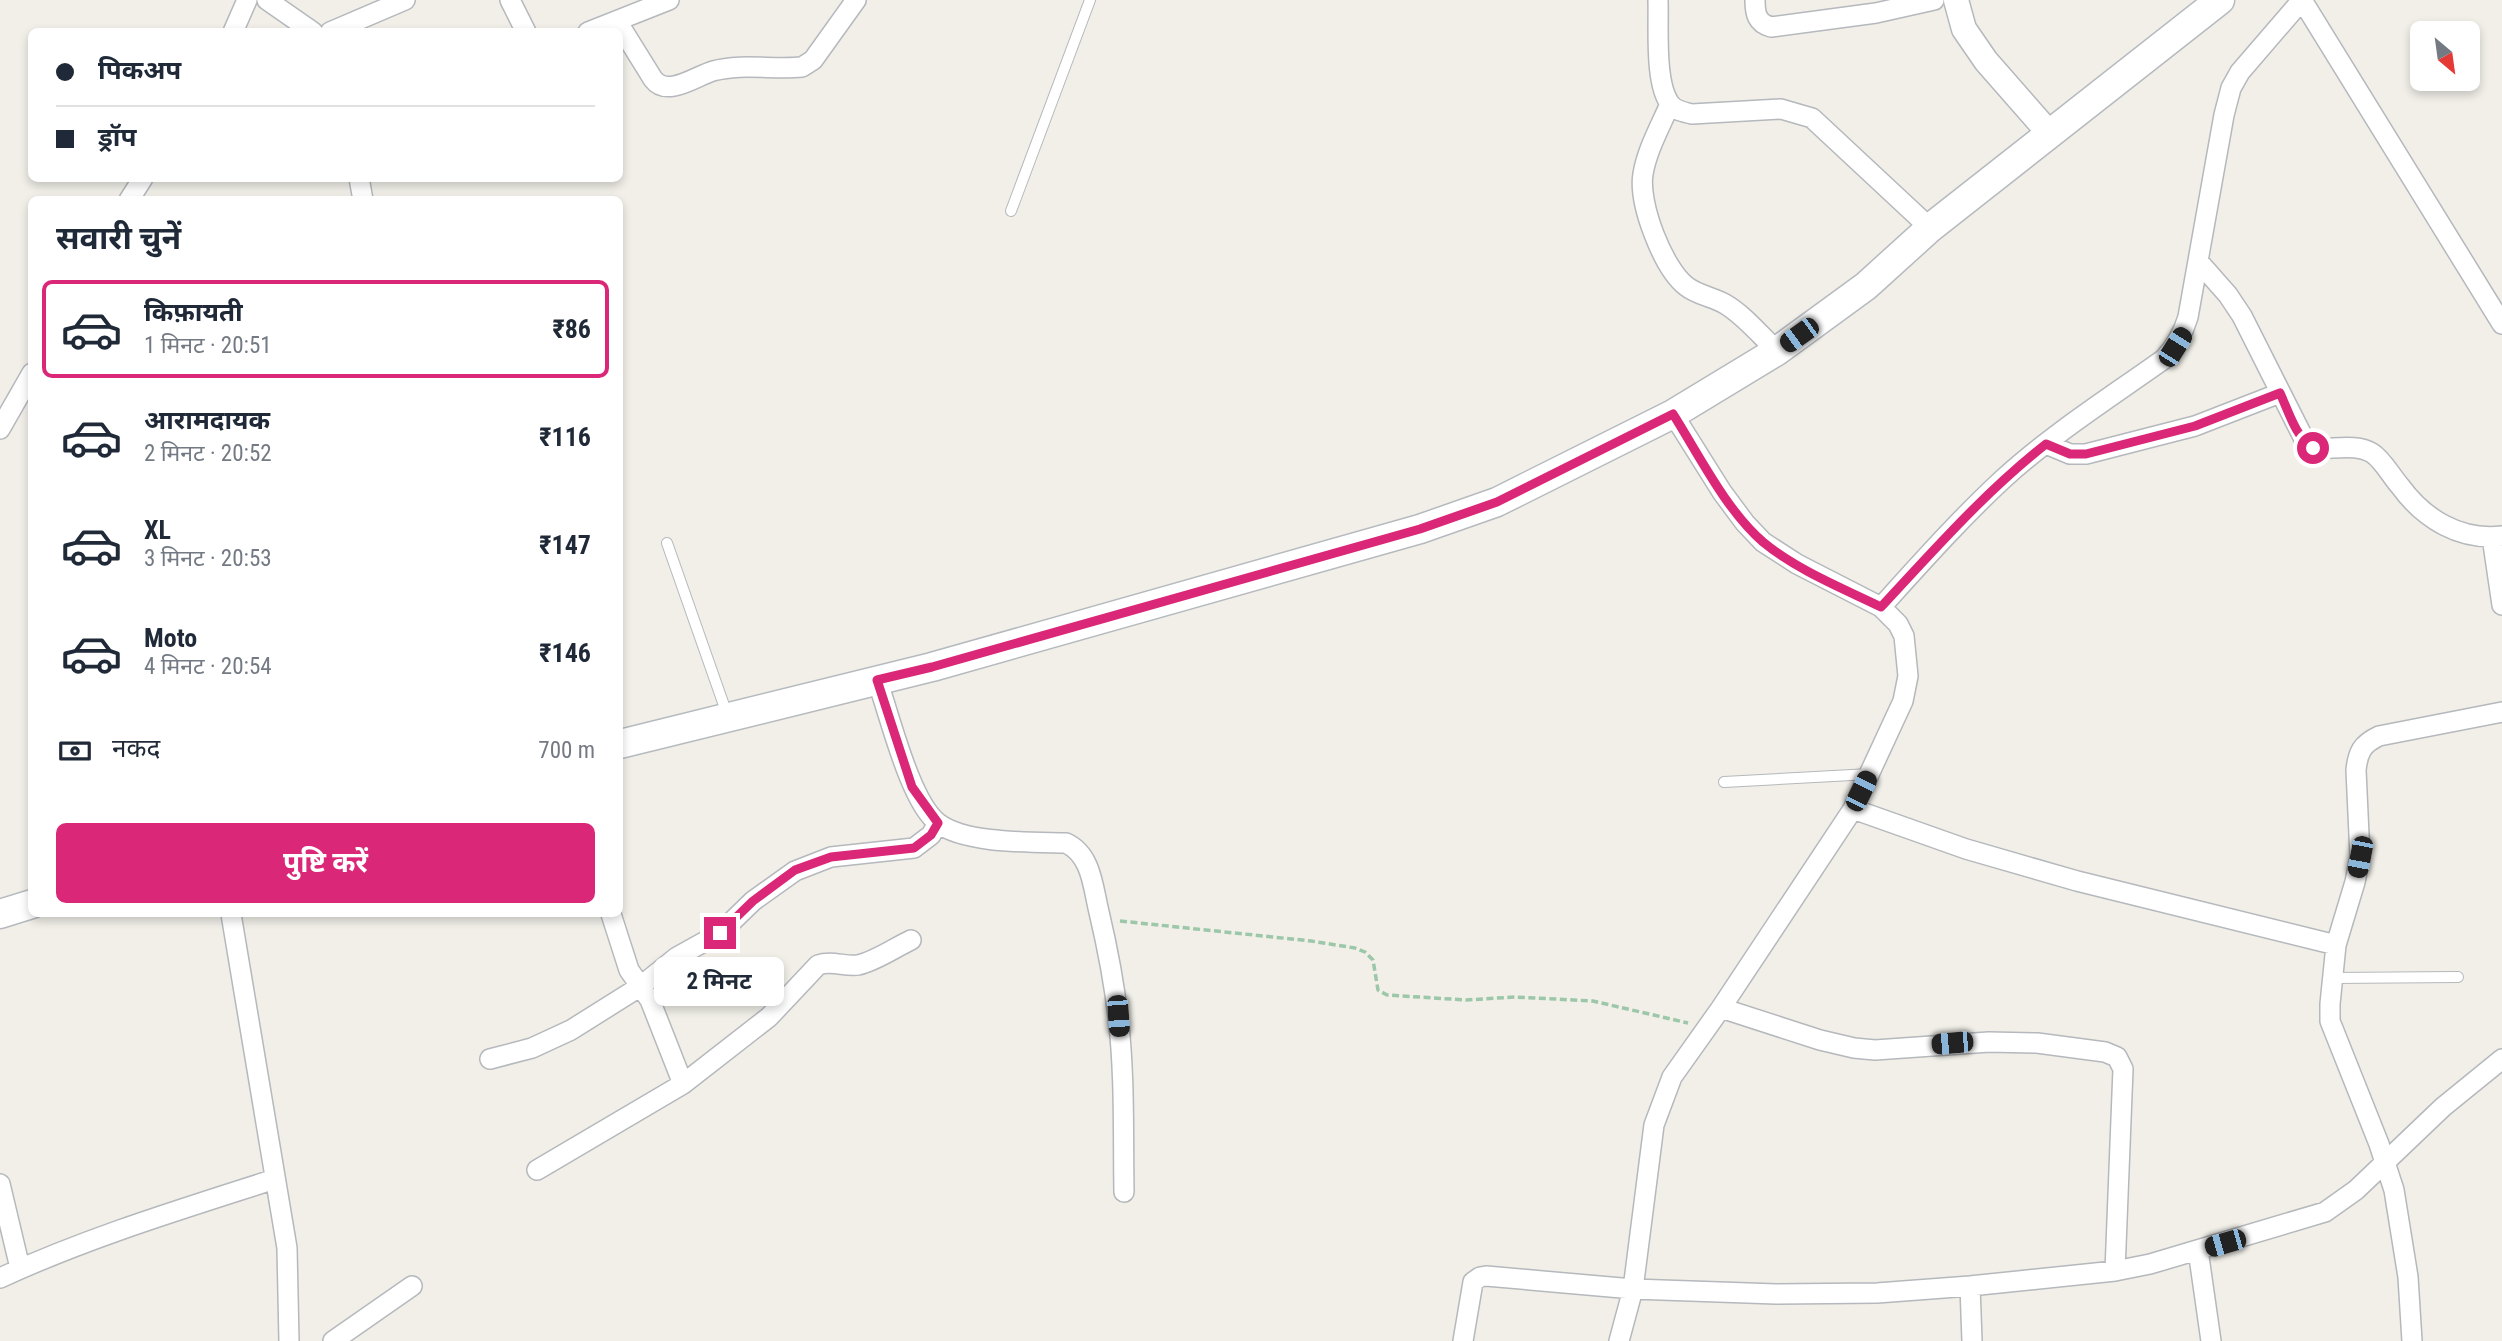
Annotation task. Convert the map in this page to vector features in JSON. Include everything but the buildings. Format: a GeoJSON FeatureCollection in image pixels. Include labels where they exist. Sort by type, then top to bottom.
{"type":"FeatureCollection","features":[{"type":"Feature","properties":{"kind":"main road"},"geometry":{"type":"LineString","coordinates":[[623,743],[932,667],[1420,529],[1497,502],[1673,414],[1777,351],[1866,286],[1930,228],[2220,0]]}},
{"type":"Feature","properties":{"kind":"main road"},"geometry":{"type":"LineString","coordinates":[[0,914],[28,905]]}},
{"type":"Feature","properties":{"kind":"street"},"geometry":{"type":"LineString","coordinates":[[235,28],[247,0]]}},
{"type":"Feature","properties":{"kind":"street"},"geometry":{"type":"LineString","coordinates":[[267,0],[307,28]]}},
{"type":"Feature","properties":{"kind":"street"},"geometry":{"type":"LineString","coordinates":[[339,28],[405,0]]}},
{"type":"Feature","properties":{"kind":"street"},"geometry":{"type":"LineString","coordinates":[[510,0],[524,28]]}},
{"type":"Feature","properties":{"kind":"street"},"geometry":{"type":"LineString","coordinates":[[599,28],[669,0]]}},
{"type":"Feature","properties":{"kind":"street"},"geometry":{"type":"LineString","coordinates":[[623,31],[657,85],[667,88],[717,70],[802,67],[813,60],[856,0]]}},
{"type":"Feature","properties":{"kind":"street"},"geometry":{"type":"LineString","coordinates":[[1658,0],[1661,85],[1670,104],[1678,110],[1692,114],[1781,109],[1812,118],[1930,228]]}},
{"type":"Feature","properties":{"kind":"street"},"geometry":{"type":"LineString","coordinates":[[1755,0],[1758,20],[1771,27],[1876,13],[1934,0]]}},
{"type":"Feature","properties":{"kind":"street"},"geometry":{"type":"LineString","coordinates":[[1956,0],[1964,29],[1986,61],[2050,134]]}},
{"type":"Feature","properties":{"kind":"street"},"geometry":{"type":"LineString","coordinates":[[1881,607],[1970,510],[2002,480],[2046,444],[2164,359],[2175,347],[2188,317],[2231,88],[2240,72],[2302,0],[2502,324]]}},
{"type":"Feature","properties":{"kind":"street"},"geometry":{"type":"LineString","coordinates":[[617,21],[621,28]]}},
{"type":"Feature","properties":{"kind":"street"},"geometry":{"type":"LineString","coordinates":[[1670,104],[1647,157],[1642,177],[1643,194],[1661,253],[1672,273],[1687,287],[1726,305],[1777,351]]}},
{"type":"Feature","properties":{"kind":"street"},"geometry":{"type":"LineString","coordinates":[[2197,261],[2228,295],[2242,316],[2299,433],[2309,446],[2366,450],[2380,460],[2422,512],[2445,527],[2465,534],[2497,537],[2502,605]]}},
{"type":"Feature","properties":{"kind":"street"},"geometry":{"type":"LineString","coordinates":[[0,429],[28,380]]}},
{"type":"Feature","properties":{"kind":"street"},"geometry":{"type":"LineString","coordinates":[[2046,444],[2070,454],[2086,454],[2195,426],[2280,393]]}},
{"type":"Feature","properties":{"kind":"street"},"geometry":{"type":"LineString","coordinates":[[1619,1341],[1633,1289],[1654,1125],[1672,1077],[1721,1009],[1853,809],[1903,701],[1908,676],[1904,636],[1898,624],[1881,607],[1797,564],[1763,542],[1722,492],[1673,414]]}},
{"type":"Feature","properties":{"kind":"street"},"geometry":{"type":"LineString","coordinates":[[884,678],[912,787],[938,823],[951,830],[989,838],[1066,843],[1075,847],[1086,862],[1101,919],[1118,1016],[1122,1064],[1124,1192]]}},
{"type":"Feature","properties":{"kind":"street"},"geometry":{"type":"LineString","coordinates":[[2412,1341],[2408,1277],[2394,1190],[2330,1021],[2336,945],[2360,857],[2356,770],[2361,747],[2379,736],[2502,712]]}},
{"type":"Feature","properties":{"kind":"street"},"geometry":{"type":"LineString","coordinates":[[1853,809],[1966,849],[2077,881],[2336,945]]}},
{"type":"Feature","properties":{"kind":"street"},"geometry":{"type":"LineString","coordinates":[[490,1059],[532,1048],[552,1039],[640,986],[677,957],[720,933],[753,901],[795,870],[831,857],[914,848],[931,835],[938,823]]}},
{"type":"Feature","properties":{"kind":"street"},"geometry":{"type":"LineString","coordinates":[[231,917],[288,1259],[289,1341]]}},
{"type":"Feature","properties":{"kind":"street"},"geometry":{"type":"LineString","coordinates":[[612,917],[629,970],[654,1008],[683,1084]]}},
{"type":"Feature","properties":{"kind":"street"},"geometry":{"type":"LineString","coordinates":[[537,1170],[683,1084],[769,1017],[818,965],[863,963],[911,940]]}},
{"type":"Feature","properties":{"kind":"street"},"geometry":{"type":"LineString","coordinates":[[1721,1009],[1854,1048],[1989,1042],[2037,1043],[2105,1052],[2117,1057],[2123,1069],[2115,1271]]}},
{"type":"Feature","properties":{"kind":"street"},"geometry":{"type":"LineString","coordinates":[[1463,1341],[1472,1287],[1480,1277],[1633,1289],[1776,1294],[1877,1293],[2115,1271],[2150,1264],[2325,1212],[2356,1190],[2443,1107],[2502,1059]]}},
{"type":"Feature","properties":{"kind":"street"},"geometry":{"type":"LineString","coordinates":[[0,1278],[124,1228],[275,1179]]}},
{"type":"Feature","properties":{"kind":"street"},"geometry":{"type":"LineString","coordinates":[[0,1184],[20,1268]]}},
{"type":"Feature","properties":{"kind":"street"},"geometry":{"type":"LineString","coordinates":[[2198,1250],[2211,1341]]}},
{"type":"Feature","properties":{"kind":"street"},"geometry":{"type":"LineString","coordinates":[[333,1341],[412,1286]]}},
{"type":"Feature","properties":{"kind":"street"},"geometry":{"type":"LineString","coordinates":[[1970,1286],[1972,1341]]}},
{"type":"Feature","properties":{"kind":"lane"},"geometry":{"type":"LineString","coordinates":[[1010,211],[1090,0]]}},
{"type":"Feature","properties":{"kind":"lane"},"geometry":{"type":"LineString","coordinates":[[667,543],[727,717]]}},
{"type":"Feature","properties":{"kind":"lane"},"geometry":{"type":"LineString","coordinates":[[1724,782],[1870,774]]}},
{"type":"Feature","properties":{"kind":"lane"},"geometry":{"type":"LineString","coordinates":[[2332,978],[2458,977]]}},
{"type":"Feature","properties":{"kind":"path"},"geometry":{"type":"LineString","coordinates":[[1101,919],[1355,948],[1373,960],[1378,990],[1387,995],[1466,1000],[1515,997],[1593,1001],[1707,1027]]}},
{"type":"Feature","properties":{"kind":"route"},"geometry":{"type":"LineString","coordinates":[[720,933],[753,901],[795,870],[850,853],[914,848],[931,835],[938,823],[912,787],[877,680],[932,667],[1420,529],[1497,502],[1673,414],[1722,492],[1763,542],[1797,564],[1881,607],[1970,510],[2046,444],[2070,454],[2086,454],[2195,426],[2280,393],[2299,433],[2313,448]]}}]}
